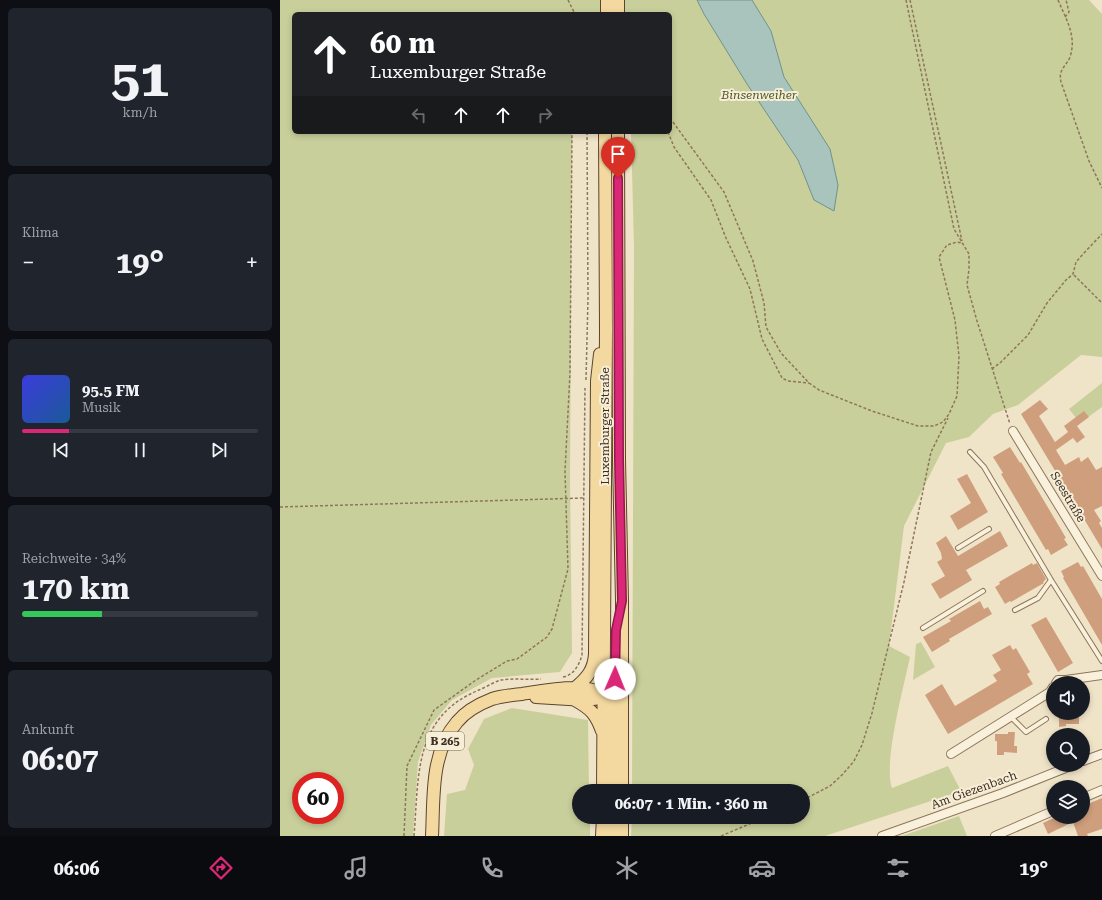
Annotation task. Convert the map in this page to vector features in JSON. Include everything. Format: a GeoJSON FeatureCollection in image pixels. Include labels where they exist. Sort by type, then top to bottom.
{"type":"FeatureCollection","features":[{"type":"Feature","properties":{"kind":"main road"},"geometry":{"type":"LineString","coordinates":[[607,0],[607,12]]}},
{"type":"Feature","properties":{"kind":"main road"},"geometry":{"type":"LineString","coordinates":[[618,0],[618,12]]}},
{"type":"Feature","properties":{"kind":"main road","name":"Luxemburger Straße"},"geometry":{"type":"LineString","coordinates":[[603,784],[606,329],[605,134]]}},
{"type":"Feature","properties":{"kind":"main road","name":"Luxemburger Straße"},"geometry":{"type":"LineString","coordinates":[[618,134],[619,459],[622,601]]}},
{"type":"Feature","properties":{"kind":"main road"},"geometry":{"type":"LineString","coordinates":[[574,694],[587,676],[594,661],[597,381],[600,356],[606,329]]}},
{"type":"Feature","properties":{"kind":"main road"},"geometry":{"type":"LineString","coordinates":[[574,694],[593,700],[609,692],[614,684],[616,630],[622,601]]}},
{"type":"Feature","properties":{"kind":"main road"},"geometry":{"type":"LineString","coordinates":[[622,601],[622,784]]}},
{"type":"Feature","properties":{"kind":"main road","name":"B 265"},"geometry":{"type":"LineString","coordinates":[[432,836],[437,766],[443,744],[452,728],[461,717],[483,703],[501,696],[522,694],[538,697],[574,694]]}},
{"type":"Feature","properties":{"kind":"main road"},"geometry":{"type":"LineString","coordinates":[[574,694],[594,714],[604,737]]}},
{"type":"Feature","properties":{"kind":"main road"},"geometry":{"type":"LineString","coordinates":[[604,695],[611,702],[613,708],[613,784]]}},
{"type":"Feature","properties":{"kind":"main road"},"geometry":{"type":"LineString","coordinates":[[602,836],[603,824]]}},
{"type":"Feature","properties":{"kind":"main road"},"geometry":{"type":"LineString","coordinates":[[612,836],[613,824]]}},
{"type":"Feature","properties":{"kind":"main road"},"geometry":{"type":"LineString","coordinates":[[622,824],[622,836]]}},
{"type":"Feature","properties":{"kind":"street","name":"Seestraße"},"geometry":{"type":"LineString","coordinates":[[1013,431],[1102,576]]}},
{"type":"Feature","properties":{"kind":"street"},"geometry":{"type":"LineString","coordinates":[[1090,677],[1102,675]]}},
{"type":"Feature","properties":{"kind":"street"},"geometry":{"type":"LineString","coordinates":[[951,754],[1046,694]]}},
{"type":"Feature","properties":{"kind":"street"},"geometry":{"type":"LineString","coordinates":[[1090,758],[1102,754]]}},
{"type":"Feature","properties":{"kind":"street","name":"Am Giezenbach"},"geometry":{"type":"LineString","coordinates":[[882,836],[1003,793],[1056,772]]}},
{"type":"Feature","properties":{"kind":"street"},"geometry":{"type":"LineString","coordinates":[[1090,795],[1102,790]]}},
{"type":"Feature","properties":{"kind":"street"},"geometry":{"type":"LineString","coordinates":[[995,836],[1046,814]]}},
{"type":"Feature","properties":{"kind":"lane"},"geometry":{"type":"LineString","coordinates":[[970,452],[984,467],[1051,580],[1102,661]]}},
{"type":"Feature","properties":{"kind":"lane"},"geometry":{"type":"LineString","coordinates":[[958,548],[990,529]]}},
{"type":"Feature","properties":{"kind":"lane"},"geometry":{"type":"LineString","coordinates":[[1015,610],[1038,598],[1051,580]]}},
{"type":"Feature","properties":{"kind":"lane"},"geometry":{"type":"LineString","coordinates":[[923,628],[983,591]]}},
{"type":"Feature","properties":{"kind":"lane"},"geometry":{"type":"LineString","coordinates":[[1011,716],[1026,732],[1046,719]]}},
{"type":"Feature","properties":{"kind":"path"},"geometry":{"type":"LineString","coordinates":[[568,0],[573,12]]}},
{"type":"Feature","properties":{"kind":"path"},"geometry":{"type":"LineString","coordinates":[[906,0],[954,229],[969,254],[967,285],[1008,420],[1013,431]]}},
{"type":"Feature","properties":{"kind":"path"},"geometry":{"type":"LineString","coordinates":[[910,0],[962,243]]}},
{"type":"Feature","properties":{"kind":"path"},"geometry":{"type":"LineString","coordinates":[[1058,0],[1073,34],[1073,48],[1070,59],[1063,68],[1060,76],[1061,82],[1089,161],[1102,188]]}},
{"type":"Feature","properties":{"kind":"path"},"geometry":{"type":"LineString","coordinates":[[1066,0],[1069,12],[1066,17]]}},
{"type":"Feature","properties":{"kind":"path"},"geometry":{"type":"LineString","coordinates":[[672,121],[724,192],[753,261],[764,302],[766,327],[781,353],[793,367],[819,390],[872,411],[918,426],[934,426],[943,422],[949,414]]}},
{"type":"Feature","properties":{"kind":"path"},"geometry":{"type":"LineString","coordinates":[[404,836],[407,766],[434,710],[476,680],[501,664],[516,659],[547,637],[552,629],[568,569],[565,471],[570,373],[572,134]]}},
{"type":"Feature","properties":{"kind":"path"},"geometry":{"type":"LineString","coordinates":[[562,678],[567,676],[579,665],[582,655],[583,498],[588,298],[587,134]]}},
{"type":"Feature","properties":{"kind":"path"},"geometry":{"type":"LineString","coordinates":[[669,134],[674,147],[711,200],[726,238],[750,289],[762,339],[782,378],[788,381],[809,382]]}},
{"type":"Feature","properties":{"kind":"path"},"geometry":{"type":"LineString","coordinates":[[992,369],[1001,362],[1028,334],[1047,303],[1066,280],[1073,274],[1076,262],[1102,234]]}},
{"type":"Feature","properties":{"kind":"path"},"geometry":{"type":"LineString","coordinates":[[810,796],[830,786],[854,761],[862,745],[872,713],[904,582],[931,452],[957,396],[959,356],[955,320],[939,257],[947,245],[957,242],[962,243]]}},
{"type":"Feature","properties":{"kind":"path"},"geometry":{"type":"LineString","coordinates":[[1073,274],[1102,303]]}},
{"type":"Feature","properties":{"kind":"path"},"geometry":{"type":"LineString","coordinates":[[280,507],[583,498]]}},
{"type":"Feature","properties":{"kind":"path"},"geometry":{"type":"LineString","coordinates":[[414,836],[420,763],[431,730],[437,720],[456,702],[470,693],[502,680],[541,679]]}},
{"type":"Feature","properties":{"kind":"path"},"geometry":{"type":"LineString","coordinates":[[721,836],[749,824]]}},
{"type":"Feature","properties":{"kind":"green space"},"geometry":{"type":"Polygon","coordinates":[[[280,0],[1089,0],[1102,14],[1102,357],[1081,355],[1018,405],[993,414],[969,437],[946,443],[904,526],[889,646],[910,657],[892,743],[890,776],[892,788],[948,766],[961,791],[825,836],[631,836],[632,824],[810,824],[810,784],[632,784],[634,247],[631,134],[672,134],[672,12],[292,12],[292,134],[572,134],[570,480],[572,653],[560,672],[492,678],[452,700],[431,725],[418,762],[413,836],[280,836],[280,0]]]}},
{"type":"Feature","properties":{"kind":"green space"},"geometry":{"type":"Polygon","coordinates":[[[1102,383],[1102,407],[1080,423],[1069,409],[1102,383]]]}},
{"type":"Feature","properties":{"kind":"green space"},"geometry":{"type":"Polygon","coordinates":[[[921,642],[935,667],[913,680],[916,644],[921,642]]]}},
{"type":"Feature","properties":{"kind":"green space"},"geometry":{"type":"Polygon","coordinates":[[[512,708],[588,720],[589,784],[572,784],[572,824],[590,824],[590,836],[444,836],[447,794],[465,790],[474,765],[468,749],[484,719],[512,708]]]}},
{"type":"Feature","properties":{"kind":"green space"},"geometry":{"type":"Polygon","coordinates":[[[959,816],[967,836],[902,836],[959,816]]]}},
{"type":"Feature","properties":{"kind":"water","name":"Binsenweiher"},"geometry":{"type":"Polygon","coordinates":[[[697,0],[752,0],[771,31],[784,77],[830,149],[838,185],[834,211],[814,200],[798,160],[747,84],[697,0]]]}},
{"type":"Feature","properties":{"kind":"building"},"geometry":{"type":"Polygon","coordinates":[[[1040,400],[1048,409],[1039,416],[1055,442],[1068,432],[1064,426],[1084,411],[1089,417],[1077,426],[1085,437],[1077,443],[1073,438],[1056,450],[1065,465],[1079,457],[1081,462],[1088,457],[1096,470],[1102,467],[1102,506],[1094,510],[1101,521],[1099,523],[1102,528],[1102,549],[1021,414],[1040,400]]]}},
{"type":"Feature","properties":{"kind":"building"},"geometry":{"type":"Polygon","coordinates":[[[1010,447],[1020,463],[1021,462],[1066,538],[1064,539],[1068,545],[1051,555],[1048,549],[1046,550],[1001,474],[1003,473],[993,457],[1010,447]]]}},
{"type":"Feature","properties":{"kind":"building"},"geometry":{"type":"Polygon","coordinates":[[[967,474],[988,512],[958,530],[950,516],[971,503],[957,479],[967,474]]]}},
{"type":"Feature","properties":{"kind":"building"},"geometry":{"type":"Polygon","coordinates":[[[1000,531],[1008,546],[966,570],[972,580],[940,599],[931,584],[945,576],[937,562],[942,559],[936,543],[946,536],[958,556],[1000,531]]]}},
{"type":"Feature","properties":{"kind":"building"},"geometry":{"type":"Polygon","coordinates":[[[1078,562],[1081,567],[1083,566],[1102,599],[1102,645],[1063,578],[1064,577],[1061,571],[1078,562]]]}},
{"type":"Feature","properties":{"kind":"building"},"geometry":{"type":"Polygon","coordinates":[[[1032,563],[1033,565],[1037,563],[1046,579],[1043,582],[1044,583],[1005,604],[995,587],[1000,584],[999,582],[1032,563]]]}},
{"type":"Feature","properties":{"kind":"building"},"geometry":{"type":"Polygon","coordinates":[[[980,601],[984,609],[988,607],[992,614],[949,639],[950,641],[932,652],[923,637],[951,621],[949,619],[980,601]]]}},
{"type":"Feature","properties":{"kind":"building"},"geometry":{"type":"Polygon","coordinates":[[[1046,617],[1073,663],[1058,672],[1031,625],[1046,617]]]}},
{"type":"Feature","properties":{"kind":"building"},"geometry":{"type":"Polygon","coordinates":[[[1010,645],[1013,650],[1016,648],[1030,672],[1027,674],[1033,684],[948,734],[925,695],[942,684],[955,706],[997,681],[993,675],[1001,670],[992,655],[1010,645]]]}},
{"type":"Feature","properties":{"kind":"building"},"geometry":{"type":"Polygon","coordinates":[[[1059,720],[1079,720],[1079,724],[1066,724],[1066,726],[1059,727],[1059,720]]]}},
{"type":"Feature","properties":{"kind":"building"},"geometry":{"type":"Polygon","coordinates":[[[1008,732],[1015,732],[1014,746],[1017,746],[1017,753],[1004,752],[1004,755],[997,755],[997,741],[995,741],[995,734],[1008,734],[1008,732]]]}},
{"type":"Feature","properties":{"kind":"building"},"geometry":{"type":"Polygon","coordinates":[[[1102,798],[1102,829],[1087,834],[1088,836],[1078,836],[1074,824],[1090,824],[1090,803],[1102,798]]]}},
{"type":"Feature","properties":{"kind":"building"},"geometry":{"type":"Polygon","coordinates":[[[1046,822],[1046,824],[1069,824],[1048,834],[1043,823],[1046,822]]]}},
{"type":"Feature","properties":{"kind":"route"},"geometry":{"type":"LineString","coordinates":[[615,679],[616,630],[622,601],[619,459],[618,178]]}}]}
